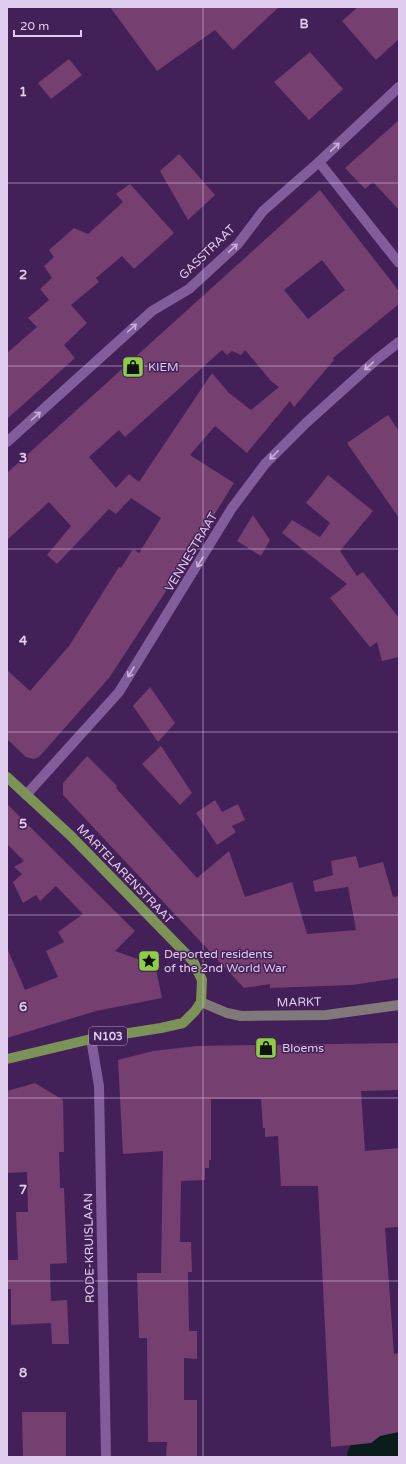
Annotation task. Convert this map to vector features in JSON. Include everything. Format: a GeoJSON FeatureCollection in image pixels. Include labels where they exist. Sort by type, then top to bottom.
{"type":"FeatureCollection","features":[{"type":"Feature","properties":{"kind":"main road","name":"MARTELARENSTRAAT"},"geometry":{"type":"LineString","coordinates":[[7,777],[71,836],[193,961],[202,980],[201,1002]]}},
{"type":"Feature","properties":{"kind":"main road","name":"N103"},"geometry":{"type":"LineString","coordinates":[[7,1059],[91,1039],[183,1023],[195,1011],[201,1002]]}},
{"type":"Feature","properties":{"kind":"street","name":"GASSTRAAT"},"geometry":{"type":"LineString","coordinates":[[7,442],[152,311],[189,289],[238,244],[263,210],[319,162],[399,87]]}},
{"type":"Feature","properties":{"kind":"street"},"geometry":{"type":"LineString","coordinates":[[319,162],[399,263]]}},
{"type":"Feature","properties":{"kind":"street","name":"VENNESTRAAT"},"geometry":{"type":"LineString","coordinates":[[26,795],[119,692],[232,508],[265,464],[312,418],[376,360],[399,342]]}},
{"type":"Feature","properties":{"kind":"street","name":"MARKT"},"geometry":{"type":"LineString","coordinates":[[201,1002],[227,1013],[241,1016],[326,1015],[399,1005]]}},
{"type":"Feature","properties":{"kind":"street","name":"RODE-KRUISLAAN"},"geometry":{"type":"LineString","coordinates":[[91,1039],[99,1086],[106,1457]]}},
{"type":"Feature","properties":{"kind":"building"},"geometry":{"type":"Polygon","coordinates":[[[110,7],[279,7],[233,50],[215,30],[157,71],[110,7]]]}},
{"type":"Feature","properties":{"kind":"building"},"geometry":{"type":"Polygon","coordinates":[[[358,7],[399,7],[399,39],[376,60],[342,21],[358,7]]]}},
{"type":"Feature","properties":{"kind":"building"},"geometry":{"type":"Polygon","coordinates":[[[310,52],[343,89],[309,120],[274,82],[310,52]]]}},
{"type":"Feature","properties":{"kind":"building"},"geometry":{"type":"Polygon","coordinates":[[[69,59],[82,75],[51,99],[38,83],[69,59]]]}},
{"type":"Feature","properties":{"kind":"building"},"geometry":{"type":"Polygon","coordinates":[[[399,120],[399,210],[373,182],[365,189],[345,168],[399,120]]]}},
{"type":"Feature","properties":{"kind":"building"},"geometry":{"type":"Polygon","coordinates":[[[179,154],[215,195],[188,220],[160,171],[179,154]]]}},
{"type":"Feature","properties":{"kind":"building"},"geometry":{"type":"Polygon","coordinates":[[[130,184],[174,233],[134,269],[122,256],[96,278],[99,282],[71,305],[87,323],[64,345],[75,358],[7,419],[7,353],[37,327],[28,318],[49,300],[40,289],[52,278],[44,266],[54,257],[49,250],[74,228],[88,234],[123,202],[116,194],[130,184]]]}},
{"type":"Feature","properties":{"kind":"building"},"geometry":{"type":"Polygon","coordinates":[[[320,190],[399,291],[399,304],[333,358],[334,360],[294,407],[290,401],[247,453],[215,426],[190,455],[234,483],[185,562],[109,678],[39,757],[34,759],[26,757],[7,739],[7,670],[30,691],[69,646],[119,567],[121,568],[133,549],[139,553],[161,518],[131,498],[116,514],[109,509],[57,564],[47,555],[71,526],[49,502],[7,540],[7,473],[320,190]],[[322,260],[284,290],[308,319],[345,290],[322,260]],[[222,350],[125,437],[119,430],[89,457],[116,488],[129,474],[139,482],[212,373],[229,393],[251,410],[279,387],[271,381],[245,350],[241,355],[232,351],[227,355],[222,350]]]}},
{"type":"Feature","properties":{"kind":"building"},"geometry":{"type":"Polygon","coordinates":[[[388,415],[399,431],[399,518],[347,443],[388,415]]]}},
{"type":"Feature","properties":{"kind":"building"},"geometry":{"type":"Polygon","coordinates":[[[328,475],[373,511],[340,551],[357,576],[363,572],[399,618],[399,657],[382,661],[377,642],[370,647],[330,598],[347,584],[282,533],[292,520],[320,537],[330,523],[306,503],[328,475]]]}},
{"type":"Feature","properties":{"kind":"building"},"geometry":{"type":"Polygon","coordinates":[[[253,515],[270,540],[261,556],[237,541],[253,515]]]}},
{"type":"Feature","properties":{"kind":"building"},"geometry":{"type":"Polygon","coordinates":[[[150,687],[175,723],[158,742],[133,706],[150,687]]]}},
{"type":"Feature","properties":{"kind":"building"},"geometry":{"type":"Polygon","coordinates":[[[161,746],[192,793],[180,805],[142,764],[161,746]]]}},
{"type":"Feature","properties":{"kind":"building"},"geometry":{"type":"Polygon","coordinates":[[[87,756],[117,786],[116,788],[197,878],[229,851],[245,897],[292,882],[307,934],[356,930],[348,887],[315,892],[313,881],[333,875],[331,861],[356,856],[359,868],[383,862],[393,897],[399,896],[399,978],[352,985],[270,988],[270,984],[244,988],[63,795],[63,783],[87,756]]]}},
{"type":"Feature","properties":{"kind":"building"},"geometry":{"type":"Polygon","coordinates":[[[215,800],[222,812],[238,804],[245,820],[232,826],[236,832],[217,845],[196,813],[215,800]]]}},
{"type":"Feature","properties":{"kind":"building"},"geometry":{"type":"Polygon","coordinates":[[[7,804],[135,931],[115,951],[155,965],[162,998],[96,1011],[7,1038],[7,948],[25,990],[58,977],[46,951],[64,942],[58,932],[83,914],[56,886],[40,901],[36,895],[23,903],[13,882],[22,874],[14,867],[24,861],[7,844],[7,804]]]}},
{"type":"Feature","properties":{"kind":"building"},"geometry":{"type":"Polygon","coordinates":[[[399,1043],[399,1090],[361,1091],[365,1151],[399,1148],[399,1227],[385,1228],[394,1354],[399,1353],[399,1432],[380,1436],[371,1443],[331,1447],[318,1186],[281,1186],[278,1136],[265,1137],[261,1099],[211,1099],[211,1160],[209,1160],[209,1168],[205,1168],[205,1180],[181,1181],[180,1242],[191,1242],[192,1272],[188,1272],[189,1331],[197,1331],[197,1359],[184,1358],[184,1400],[197,1400],[197,1457],[166,1457],[167,1442],[148,1442],[147,1338],[139,1338],[137,1273],[161,1273],[163,1151],[123,1154],[118,1060],[153,1051],[196,1046],[399,1043]]]}},
{"type":"Feature","properties":{"kind":"building"},"geometry":{"type":"Polygon","coordinates":[[[35,1083],[63,1100],[64,1152],[59,1152],[60,1188],[64,1188],[67,1263],[50,1264],[51,1301],[67,1300],[69,1344],[52,1344],[51,1323],[11,1325],[11,1289],[7,1289],[7,1260],[18,1260],[16,1212],[28,1212],[27,1172],[7,1173],[7,1091],[35,1083]]]}},
{"type":"Feature","properties":{"kind":"building"},"geometry":{"type":"Polygon","coordinates":[[[22,1412],[66,1412],[66,1457],[23,1457],[22,1412]]]}},
{"type":"Feature","properties":{"kind":"waterway"},"geometry":{"type":"LineString","coordinates":[[367,1457],[399,1450]]}},
{"type":"Feature","properties":{"kind":"place","name":"KIEM"},"geometry":{"type":"Point","coordinates":[133,367]}},
{"type":"Feature","properties":{"kind":"place","name":"Deported residents of the 2nd World War"},"geometry":{"type":"Point","coordinates":[149,961]}},
{"type":"Feature","properties":{"kind":"place","name":"Bloems"},"geometry":{"type":"Point","coordinates":[266,1048]}}]}
